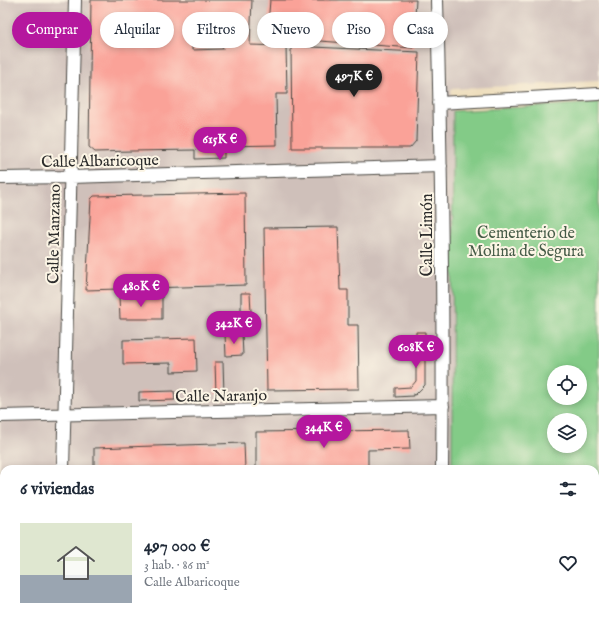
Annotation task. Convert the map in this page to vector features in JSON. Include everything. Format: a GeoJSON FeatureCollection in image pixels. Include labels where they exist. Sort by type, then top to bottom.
{"type":"FeatureCollection","features":[{"type":"Feature","properties":{"kind":"street","name":"Calle Manzano"},"geometry":{"type":"LineString","coordinates":[[63,465],[75,0]]}},
{"type":"Feature","properties":{"kind":"street","name":"Calle Limón"},"geometry":{"type":"LineString","coordinates":[[437,0],[441,166],[442,465]]}},
{"type":"Feature","properties":{"kind":"street"},"geometry":{"type":"LineString","coordinates":[[440,103],[599,94]]}},
{"type":"Feature","properties":{"kind":"street","name":"Calle Albaricoque"},"geometry":{"type":"LineString","coordinates":[[0,178],[441,166]]}},
{"type":"Feature","properties":{"kind":"street","name":"Calle Naranjo"},"geometry":{"type":"LineString","coordinates":[[0,416],[443,406]]}},
{"type":"Feature","properties":{"kind":"shaded area"},"geometry":{"type":"Polygon","coordinates":[[[0,0],[599,0],[599,81],[451,89],[453,111],[452,465],[0,465],[0,0]]]}},
{"type":"Feature","properties":{"kind":"green space","name":"Cementerio de Molina de Segura"},"geometry":{"type":"Polygon","coordinates":[[[599,103],[599,465],[452,465],[453,111],[599,103]]]}},
{"type":"Feature","properties":{"kind":"building"},"geometry":{"type":"Polygon","coordinates":[[[91,0],[252,0],[250,45],[257,45],[257,48],[286,48],[287,94],[276,94],[277,145],[224,146],[224,158],[195,159],[195,150],[95,152],[89,147],[90,48],[92,48],[91,0]]]}},
{"type":"Feature","properties":{"kind":"building"},"geometry":{"type":"Polygon","coordinates":[[[270,0],[416,0],[415,12],[393,12],[393,46],[385,46],[385,12],[332,12],[332,42],[324,41],[324,12],[269,12],[270,0]]]}},
{"type":"Feature","properties":{"kind":"building"},"geometry":{"type":"Polygon","coordinates":[[[291,48],[324,48],[419,52],[416,141],[410,148],[292,148],[291,48]]]}},
{"type":"Feature","properties":{"kind":"building"},"geometry":{"type":"Polygon","coordinates":[[[245,193],[246,285],[86,290],[91,199],[94,196],[245,193]]]}},
{"type":"Feature","properties":{"kind":"building"},"geometry":{"type":"Polygon","coordinates":[[[338,227],[340,290],[348,290],[348,325],[358,325],[359,389],[267,390],[264,228],[338,227]]]}},
{"type":"Feature","properties":{"kind":"building"},"geometry":{"type":"Polygon","coordinates":[[[241,293],[250,293],[251,312],[241,312],[241,293]]]}},
{"type":"Feature","properties":{"kind":"building"},"geometry":{"type":"Polygon","coordinates":[[[162,296],[162,319],[120,319],[119,297],[162,296]]]}},
{"type":"Feature","properties":{"kind":"building"},"geometry":{"type":"Polygon","coordinates":[[[416,332],[425,332],[425,385],[415,395],[413,394],[413,396],[395,397],[395,388],[411,387],[416,381],[416,332]]]}},
{"type":"Feature","properties":{"kind":"building"},"geometry":{"type":"Polygon","coordinates":[[[225,334],[242,334],[243,355],[226,356],[225,334]]]}},
{"type":"Feature","properties":{"kind":"building"},"geometry":{"type":"Polygon","coordinates":[[[196,338],[197,371],[171,372],[171,363],[123,364],[123,340],[196,338]]]}},
{"type":"Feature","properties":{"kind":"building"},"geometry":{"type":"Polygon","coordinates":[[[215,362],[223,362],[224,394],[216,394],[215,362]]]}},
{"type":"Feature","properties":{"kind":"building"},"geometry":{"type":"Polygon","coordinates":[[[174,391],[175,400],[139,401],[139,392],[174,391]]]}},
{"type":"Feature","properties":{"kind":"building"},"geometry":{"type":"Polygon","coordinates":[[[409,430],[410,449],[368,450],[368,465],[256,465],[256,432],[409,430]]]}},
{"type":"Feature","properties":{"kind":"building"},"geometry":{"type":"Polygon","coordinates":[[[244,443],[245,465],[94,465],[94,448],[244,443]]]}}]}
